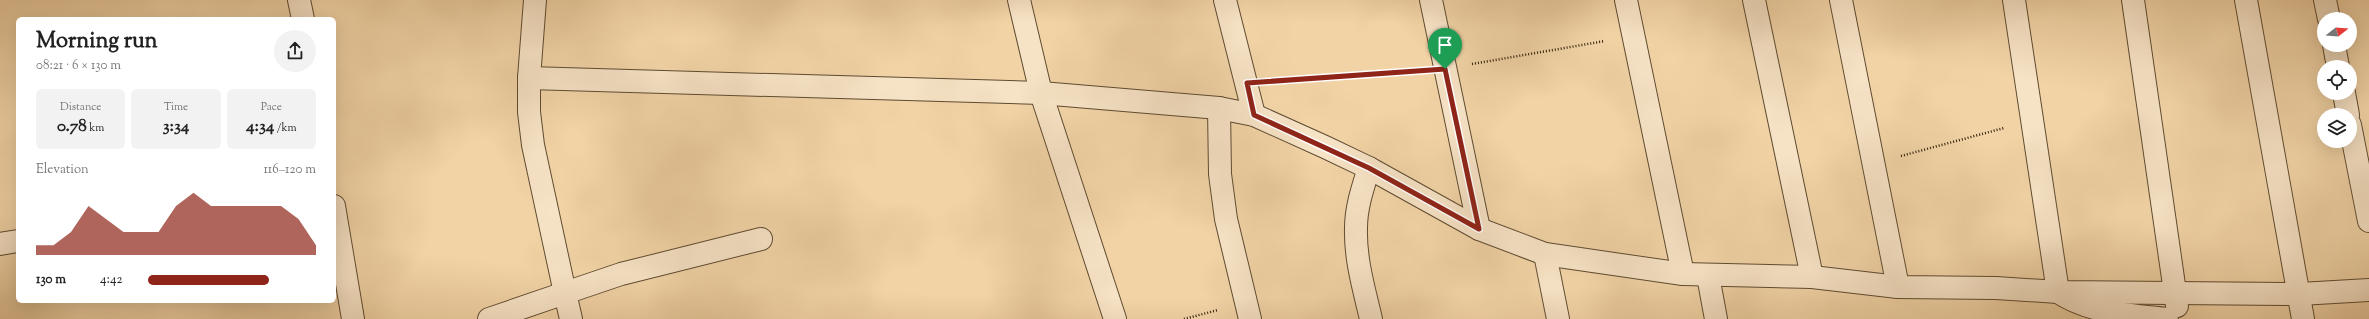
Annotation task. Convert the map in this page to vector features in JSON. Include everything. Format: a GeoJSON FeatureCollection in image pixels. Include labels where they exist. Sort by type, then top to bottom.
{"type":"FeatureCollection","features":[{"type":"Feature","properties":{"kind":"street"},"geometry":{"type":"LineString","coordinates":[[299,0],[303,17]]}},
{"type":"Feature","properties":{"kind":"street"},"geometry":{"type":"LineString","coordinates":[[535,0],[529,78],[529,112],[533,145],[571,319]]}},
{"type":"Feature","properties":{"kind":"street"},"geometry":{"type":"LineString","coordinates":[[1019,0],[1041,93],[1115,319]]}},
{"type":"Feature","properties":{"kind":"street"},"geometry":{"type":"LineString","coordinates":[[1225,0],[1254,115]]}},
{"type":"Feature","properties":{"kind":"street"},"geometry":{"type":"LineString","coordinates":[[1431,0],[1479,229]]}},
{"type":"Feature","properties":{"kind":"street"},"geometry":{"type":"LineString","coordinates":[[1626,0],[1683,274]]}},
{"type":"Feature","properties":{"kind":"street"},"geometry":{"type":"LineString","coordinates":[[1754,0],[1812,277]]}},
{"type":"Feature","properties":{"kind":"street"},"geometry":{"type":"LineString","coordinates":[[1841,0],[1898,287]]}},
{"type":"Feature","properties":{"kind":"street"},"geometry":{"type":"LineString","coordinates":[[2014,0],[2058,292],[2073,302],[2091,308],[2167,319]]}},
{"type":"Feature","properties":{"kind":"street"},"geometry":{"type":"LineString","coordinates":[[2133,0],[2179,319]]}},
{"type":"Feature","properties":{"kind":"street"},"geometry":{"type":"LineString","coordinates":[[2246,0],[2300,294],[2303,319]]}},
{"type":"Feature","properties":{"kind":"street"},"geometry":{"type":"LineString","coordinates":[[2325,0],[2328,12]]}},
{"type":"Feature","properties":{"kind":"street"},"geometry":{"type":"LineString","coordinates":[[529,78],[1041,93],[1220,108],[1254,115],[1369,168],[1479,229],[1545,254],[1683,274],[1708,276],[1812,277],[1898,287],[1996,288],[2058,292],[2300,294],[2369,290]]}},
{"type":"Feature","properties":{"kind":"street"},"geometry":{"type":"LineString","coordinates":[[1220,108],[1220,174],[1226,219],[1248,311]]}},
{"type":"Feature","properties":{"kind":"street"},"geometry":{"type":"LineString","coordinates":[[2355,148],[2369,221]]}},
{"type":"Feature","properties":{"kind":"street"},"geometry":{"type":"LineString","coordinates":[[1369,168],[1359,204],[1356,226],[1360,272],[1371,319]]}},
{"type":"Feature","properties":{"kind":"street"},"geometry":{"type":"LineString","coordinates":[[336,218],[353,319]]}},
{"type":"Feature","properties":{"kind":"street"},"geometry":{"type":"LineString","coordinates":[[489,319],[621,274],[761,239]]}},
{"type":"Feature","properties":{"kind":"street"},"geometry":{"type":"LineString","coordinates":[[0,244],[16,241]]}},
{"type":"Feature","properties":{"kind":"street"},"geometry":{"type":"LineString","coordinates":[[1545,254],[1558,319]]}},
{"type":"Feature","properties":{"kind":"street"},"geometry":{"type":"LineString","coordinates":[[1708,276],[1716,319]]}},
{"type":"Feature","properties":{"kind":"path"},"geometry":{"type":"LineString","coordinates":[[1247,83],[1445,69],[1633,36]]}},
{"type":"Feature","properties":{"kind":"path"},"geometry":{"type":"LineString","coordinates":[[1874,164],[2033,120]]}},
{"type":"Feature","properties":{"kind":"path"},"geometry":{"type":"LineString","coordinates":[[1184,319],[1248,311]]}},
{"type":"Feature","properties":{"kind":"route"},"geometry":{"type":"LineString","coordinates":[[1445,69],[1479,229],[1369,168],[1254,115],[1247,83],[1346,76],[1445,69]]}}]}
